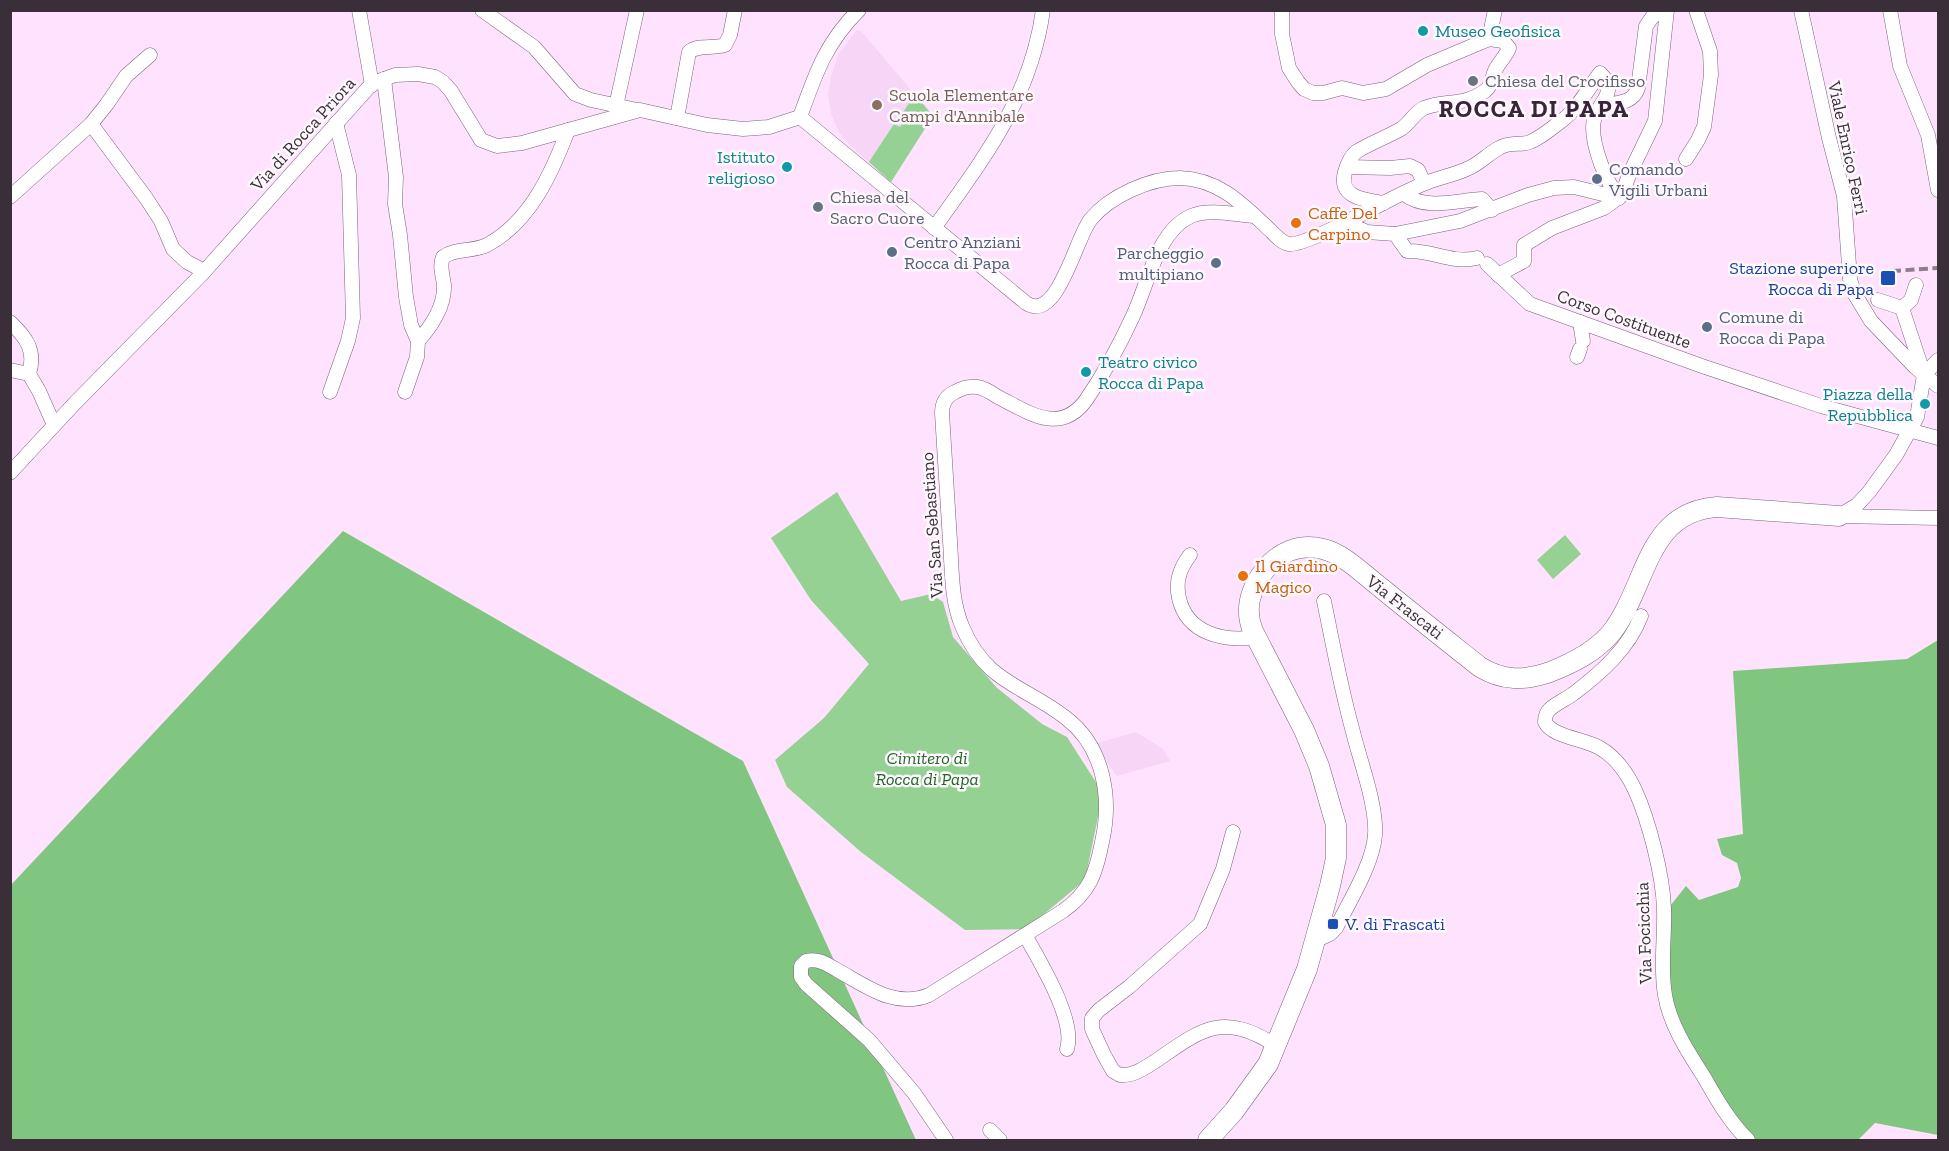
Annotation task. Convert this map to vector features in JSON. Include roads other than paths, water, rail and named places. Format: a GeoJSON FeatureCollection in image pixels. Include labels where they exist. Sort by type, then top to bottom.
{"type":"FeatureCollection","features":[{"type":"Feature","properties":{"kind":"main road","name":"Via Frascati"},"geometry":{"type":"LineString","coordinates":[[1208,1140],[1234,1111],[1268,1064],[1307,969],[1334,870],[1336,852],[1336,825],[1323,777],[1312,748],[1251,625],[1248,607],[1251,593],[1259,577],[1272,562],[1286,552],[1301,547],[1327,549],[1480,667],[1504,678],[1528,678],[1570,663],[1602,643],[1633,598],[1659,538],[1669,526],[1682,517],[1697,510],[1717,507],[1839,516]]}},
{"type":"Feature","properties":{"kind":"street"},"geometry":{"type":"LineString","coordinates":[[359,10],[378,82],[395,168],[395,208],[406,297],[411,325],[418,341],[417,357],[405,392]]}},
{"type":"Feature","properties":{"kind":"street"},"geometry":{"type":"LineString","coordinates":[[482,10],[534,47],[575,94],[591,100],[640,110]]}},
{"type":"Feature","properties":{"kind":"street"},"geometry":{"type":"LineString","coordinates":[[616,106],[637,10]]}},
{"type":"Feature","properties":{"kind":"street"},"geometry":{"type":"LineString","coordinates":[[677,118],[689,52],[696,48],[725,45],[730,35],[735,10]]}},
{"type":"Feature","properties":{"kind":"street"},"geometry":{"type":"LineString","coordinates":[[859,10],[838,32],[825,53],[800,117],[1026,303],[1036,307],[1048,302],[1056,293],[1084,229],[1092,217],[1107,205],[1135,189],[1174,178],[1201,181],[1229,194],[1285,243],[1296,244],[1346,223],[1424,183],[1469,168],[1499,148],[1514,143],[1530,142],[1561,122],[1573,111],[1600,73],[1609,85],[1608,93],[1594,119],[1594,136],[1606,179],[1619,198]]}},
{"type":"Feature","properties":{"kind":"street"},"geometry":{"type":"LineString","coordinates":[[934,228],[997,139],[1021,94],[1043,10]]}},
{"type":"Feature","properties":{"kind":"street"},"geometry":{"type":"LineString","coordinates":[[1282,10],[1287,63],[1298,82],[1308,91],[1317,93],[1342,88],[1363,93],[1390,88],[1426,65],[1492,39],[1503,41],[1509,48],[1495,70],[1490,86],[1484,92],[1465,101],[1422,109],[1406,126],[1356,153],[1347,167],[1344,184],[1350,195],[1384,203]]}},
{"type":"Feature","properties":{"kind":"street"},"geometry":{"type":"LineString","coordinates":[[1492,39],[1495,10]]}},
{"type":"Feature","properties":{"kind":"street"},"geometry":{"type":"LineString","coordinates":[[1601,105],[1626,101],[1634,97],[1638,88],[1646,26],[1653,16],[1666,10]]}},
{"type":"Feature","properties":{"kind":"street"},"geometry":{"type":"LineString","coordinates":[[1395,234],[1407,251],[1422,252],[1454,260],[1482,261],[1498,275],[1524,261],[1524,245],[1552,228],[1597,211],[1619,198],[1656,117],[1666,10]]}},
{"type":"Feature","properties":{"kind":"street"},"geometry":{"type":"LineString","coordinates":[[1686,159],[1704,127],[1712,69],[1708,45],[1696,10]]}},
{"type":"Feature","properties":{"kind":"street","name":"Viale Enrico Ferri"},"geometry":{"type":"LineString","coordinates":[[1801,10],[1844,196],[1850,279],[1854,293],[1871,321],[1924,375]]}},
{"type":"Feature","properties":{"kind":"street"},"geometry":{"type":"LineString","coordinates":[[1890,10],[1900,66],[1926,129],[1938,181]]}},
{"type":"Feature","properties":{"kind":"street"},"geometry":{"type":"LineString","coordinates":[[10,197],[91,124],[126,76],[150,55]]}},
{"type":"Feature","properties":{"kind":"street","name":"Via di Rocca Priora"},"geometry":{"type":"LineString","coordinates":[[10,473],[204,271],[336,123],[378,82],[394,75],[418,74],[438,79],[451,91],[479,137],[490,144],[514,145],[640,110],[721,127],[749,129],[769,127],[800,117]]}},
{"type":"Feature","properties":{"kind":"street"},"geometry":{"type":"LineString","coordinates":[[330,392],[348,341],[353,318],[349,175],[336,123]]}},
{"type":"Feature","properties":{"kind":"street"},"geometry":{"type":"LineString","coordinates":[[91,124],[146,198],[161,221],[173,249],[187,262],[204,271]]}},
{"type":"Feature","properties":{"kind":"street"},"geometry":{"type":"LineString","coordinates":[[418,341],[432,324],[442,302],[444,288],[441,264],[443,257],[450,253],[484,246],[516,222],[529,208],[544,184],[568,130]]}},
{"type":"Feature","properties":{"kind":"street"},"geometry":{"type":"LineString","coordinates":[[1347,167],[1413,167],[1418,170],[1424,183]]}},
{"type":"Feature","properties":{"kind":"street"},"geometry":{"type":"LineString","coordinates":[[1346,223],[1367,232],[1395,234],[1447,225],[1528,195],[1561,188],[1574,187],[1619,198]]}},
{"type":"Feature","properties":{"kind":"street"},"geometry":{"type":"LineString","coordinates":[[1404,194],[1413,200],[1426,202],[1456,203],[1482,200],[1492,210]]}},
{"type":"Feature","properties":{"kind":"street","name":"Via San Sebastiano"},"geometry":{"type":"LineString","coordinates":[[946,1140],[918,1098],[869,1040],[806,984],[801,977],[801,966],[806,960],[818,960],[887,997],[900,1000],[925,997],[1080,898],[1091,881],[1106,824],[1107,811],[1106,788],[1098,760],[1075,727],[1062,715],[1008,684],[993,672],[968,638],[962,624],[953,582],[943,402],[956,391],[967,387],[978,387],[1036,417],[1056,419],[1069,416],[1081,407],[1094,388],[1123,337],[1162,244],[1171,231],[1184,220],[1197,214],[1255,216]]}},
{"type":"Feature","properties":{"kind":"street","name":"Corso Costituente"},"geometry":{"type":"LineString","coordinates":[[1498,275],[1530,304],[1821,406],[1911,429]]}},
{"type":"Feature","properties":{"kind":"street"},"geometry":{"type":"LineString","coordinates":[[1902,308],[1911,300],[1916,285]]}},
{"type":"Feature","properties":{"kind":"street"},"geometry":{"type":"LineString","coordinates":[[1878,300],[1902,308]]}},
{"type":"Feature","properties":{"kind":"street"},"geometry":{"type":"LineString","coordinates":[[1839,516],[1857,506],[1869,492],[1896,455],[1917,417],[1924,375],[1902,308]]}},
{"type":"Feature","properties":{"kind":"street"},"geometry":{"type":"LineString","coordinates":[[10,322],[30,347],[33,359],[29,374],[54,425]]}},
{"type":"Feature","properties":{"kind":"street"},"geometry":{"type":"LineString","coordinates":[[1580,322],[1580,349]]}},
{"type":"Feature","properties":{"kind":"street"},"geometry":{"type":"LineString","coordinates":[[1924,375],[1938,360]]}},
{"type":"Feature","properties":{"kind":"street"},"geometry":{"type":"LineString","coordinates":[[10,370],[29,374]]}},
{"type":"Feature","properties":{"kind":"street"},"geometry":{"type":"LineString","coordinates":[[1924,375],[1938,386]]}},
{"type":"Feature","properties":{"kind":"street"},"geometry":{"type":"LineString","coordinates":[[1911,429],[1938,438]]}},
{"type":"Feature","properties":{"kind":"street"},"geometry":{"type":"LineString","coordinates":[[1839,516],[1938,518]]}},
{"type":"Feature","properties":{"kind":"street"},"geometry":{"type":"LineString","coordinates":[[1190,555],[1180,571],[1178,585],[1179,600],[1188,618],[1212,635],[1235,639],[1257,638]]}},
{"type":"Feature","properties":{"kind":"street"},"geometry":{"type":"LineString","coordinates":[[1315,941],[1330,934],[1336,928],[1367,862],[1375,834],[1366,780],[1339,678],[1324,601]]}},
{"type":"Feature","properties":{"kind":"street","name":"Via Focicchia"},"geometry":{"type":"LineString","coordinates":[[1641,616],[1633,635],[1618,653],[1579,689],[1551,709],[1546,715],[1545,722],[1552,732],[1579,739],[1607,753],[1624,771],[1635,791],[1656,855],[1662,887],[1664,988],[1668,1008],[1684,1045],[1720,1106],[1748,1140]]}},
{"type":"Feature","properties":{"kind":"street"},"geometry":{"type":"LineString","coordinates":[[1233,832],[1223,869],[1200,924],[1129,987],[1099,1010],[1092,1018],[1092,1029],[1110,1066],[1116,1074],[1124,1076],[1138,1071],[1191,1037],[1222,1026],[1244,1029],[1275,1045]]}},
{"type":"Feature","properties":{"kind":"street"},"geometry":{"type":"LineString","coordinates":[[1024,935],[1046,975],[1066,1020],[1070,1033],[1067,1049]]}},
{"type":"Feature","properties":{"kind":"street"},"geometry":{"type":"LineString","coordinates":[[990,1130],[1000,1140]]}},
{"type":"Feature","properties":{"kind":"railway"},"geometry":{"type":"LineString","coordinates":[[1892,271],[1938,268]]}},
{"type":"Feature","properties":{"kind":"place","name":"Museo Geofisica"},"geometry":{"type":"Point","coordinates":[1423,31]}},
{"type":"Feature","properties":{"kind":"place","name":"Chiesa del Crocifisso"},"geometry":{"type":"Point","coordinates":[1473,81]}},
{"type":"Feature","properties":{"kind":"place","name":"Scuola Elementare Campi d'Annibale"},"geometry":{"type":"Point","coordinates":[877,105]}},
{"type":"Feature","properties":{"kind":"place","name":"Istituto religioso"},"geometry":{"type":"Point","coordinates":[787,167]}},
{"type":"Feature","properties":{"kind":"place","name":"Comando Vigili Urbani"},"geometry":{"type":"Point","coordinates":[1597,179]}},
{"type":"Feature","properties":{"kind":"place","name":"Chiesa del Sacro Cuore"},"geometry":{"type":"Point","coordinates":[818,207]}},
{"type":"Feature","properties":{"kind":"place","name":"Caffe Del Carpino"},"geometry":{"type":"Point","coordinates":[1296,223]}},
{"type":"Feature","properties":{"kind":"place","name":"Centro Anziani Rocca di Papa"},"geometry":{"type":"Point","coordinates":[892,252]}},
{"type":"Feature","properties":{"kind":"place","name":"Parcheggio multipiano"},"geometry":{"type":"Point","coordinates":[1216,263]}},
{"type":"Feature","properties":{"kind":"place","name":"Stazione superiore Rocca di Papa"},"geometry":{"type":"Point","coordinates":[1888,278]}},
{"type":"Feature","properties":{"kind":"place","name":"Comune di Rocca di Papa"},"geometry":{"type":"Point","coordinates":[1707,327]}},
{"type":"Feature","properties":{"kind":"place","name":"Teatro civico Rocca di Papa"},"geometry":{"type":"Point","coordinates":[1086,372]}},
{"type":"Feature","properties":{"kind":"place","name":"Piazza della Repubblica"},"geometry":{"type":"Point","coordinates":[1925,404]}},
{"type":"Feature","properties":{"kind":"place","name":"Il Giardino Magico"},"geometry":{"type":"Point","coordinates":[1243,576]}},
{"type":"Feature","properties":{"kind":"place","name":"V. di Frascati"},"geometry":{"type":"Point","coordinates":[1333,924]}},
{"type":"Feature","properties":{"kind":"district","name":"ROCCA DI PAPA"},"geometry":{"type":"Point","coordinates":[1534,109]}},
{"type":"Feature","properties":{"kind":"park label","name":"Cimitero di Rocca di Papa"},"geometry":{"type":"Point","coordinates":[927,768]}}]}
